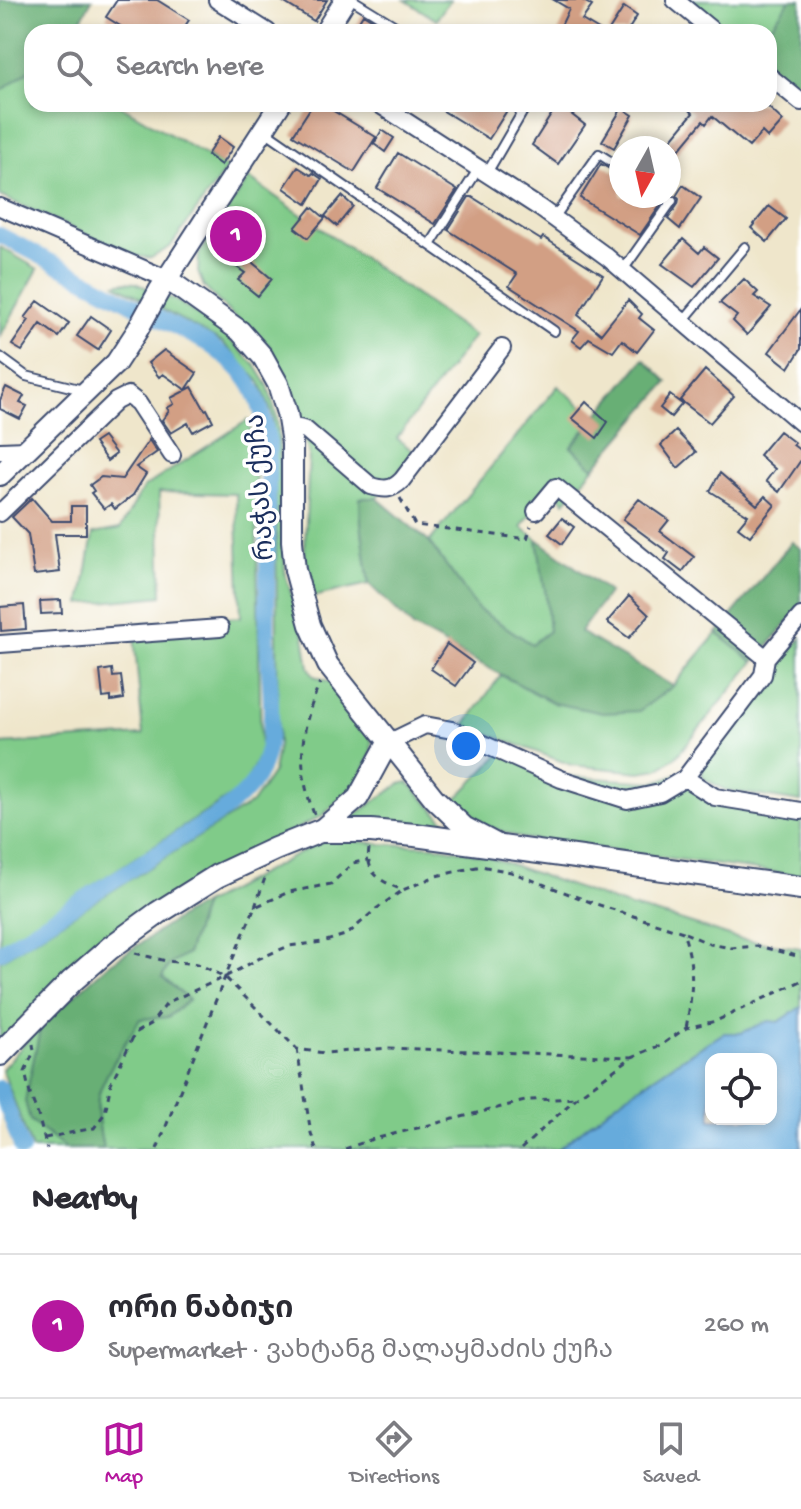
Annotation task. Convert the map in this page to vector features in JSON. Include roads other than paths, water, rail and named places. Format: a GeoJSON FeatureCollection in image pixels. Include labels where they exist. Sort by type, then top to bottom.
{"type":"FeatureCollection","features":[{"type":"Feature","properties":{"kind":"main road"},"geometry":{"type":"LineString","coordinates":[[4,1050],[72,981],[158,913],[217,876],[320,831],[371,831],[801,888]]}},
{"type":"Feature","properties":{"kind":"street"},"geometry":{"type":"LineString","coordinates":[[219,0],[256,24]]}},
{"type":"Feature","properties":{"kind":"street"},"geometry":{"type":"LineString","coordinates":[[330,24],[345,0]]}},
{"type":"Feature","properties":{"kind":"street"},"geometry":{"type":"LineString","coordinates":[[675,0],[704,24]]}},
{"type":"Feature","properties":{"kind":"street"},"geometry":{"type":"LineString","coordinates":[[777,82],[801,102]]}},
{"type":"Feature","properties":{"kind":"street"},"geometry":{"type":"LineString","coordinates":[[0,475],[116,363],[275,112]]}},
{"type":"Feature","properties":{"kind":"street"},"geometry":{"type":"LineString","coordinates":[[391,112],[554,218],[623,270],[801,423]]}},
{"type":"Feature","properties":{"kind":"street","name":"რაჭას ქუჩა"},"geometry":{"type":"LineString","coordinates":[[0,207],[163,285],[240,331],[263,357],[278,384],[292,443],[295,570],[310,625],[328,665],[434,798],[464,827],[501,847]]}},
{"type":"Feature","properties":{"kind":"street"},"geometry":{"type":"LineString","coordinates":[[290,430],[306,430],[371,486],[384,489],[394,487],[502,348]]}},
{"type":"Feature","properties":{"kind":"street"},"geometry":{"type":"LineString","coordinates":[[0,513],[116,401],[128,395],[138,403],[172,455]]}},
{"type":"Feature","properties":{"kind":"street"},"geometry":{"type":"LineString","coordinates":[[0,451],[26,450]]}},
{"type":"Feature","properties":{"kind":"street"},"geometry":{"type":"LineString","coordinates":[[536,511],[556,487],[766,658]]}},
{"type":"Feature","properties":{"kind":"street"},"geometry":{"type":"LineString","coordinates":[[320,831],[358,798],[388,743],[425,725],[452,730],[561,779],[627,800],[660,793],[685,778],[763,675],[766,658],[801,616]]}},
{"type":"Feature","properties":{"kind":"street"},"geometry":{"type":"LineString","coordinates":[[0,644],[220,628]]}},
{"type":"Feature","properties":{"kind":"street"},"geometry":{"type":"LineString","coordinates":[[685,778],[715,797],[801,811]]}},
{"type":"Feature","properties":{"kind":"lane"},"geometry":{"type":"LineString","coordinates":[[353,0],[392,24]]}},
{"type":"Feature","properties":{"kind":"lane"},"geometry":{"type":"LineString","coordinates":[[430,245],[522,112]]}},
{"type":"Feature","properties":{"kind":"lane"},"geometry":{"type":"LineString","coordinates":[[263,130],[554,331]]}},
{"type":"Feature","properties":{"kind":"lane"},"geometry":{"type":"LineString","coordinates":[[554,218],[599,154],[609,160]]}},
{"type":"Feature","properties":{"kind":"lane"},"geometry":{"type":"LineString","coordinates":[[623,270],[667,208]]}},
{"type":"Feature","properties":{"kind":"lane"},"geometry":{"type":"LineString","coordinates":[[683,322],[745,247]]}},
{"type":"Feature","properties":{"kind":"lane"},"geometry":{"type":"LineString","coordinates":[[0,357],[26,376],[92,387],[116,401]]}},
{"type":"Feature","properties":{"kind":"water"},"geometry":{"type":"Polygon","coordinates":[[[801,1007],[801,1149],[558,1149],[619,1101],[724,1033],[741,1033],[769,1021],[779,1022],[801,1007]]]}},
{"type":"Feature","properties":{"kind":"waterway"},"geometry":{"type":"LineString","coordinates":[[0,235],[208,344],[235,366],[251,386],[261,409],[269,442],[267,627],[271,712],[264,761],[257,777],[242,796],[222,812],[0,952]]}},
{"type":"Feature","properties":{"kind":"waterway"},"geometry":{"type":"LineString","coordinates":[[0,1088],[22,1149]]}},
{"type":"Feature","properties":{"kind":"place","name":"ორი ნაბიჯი"},"geometry":{"type":"Point","coordinates":[236,236]}}]}
